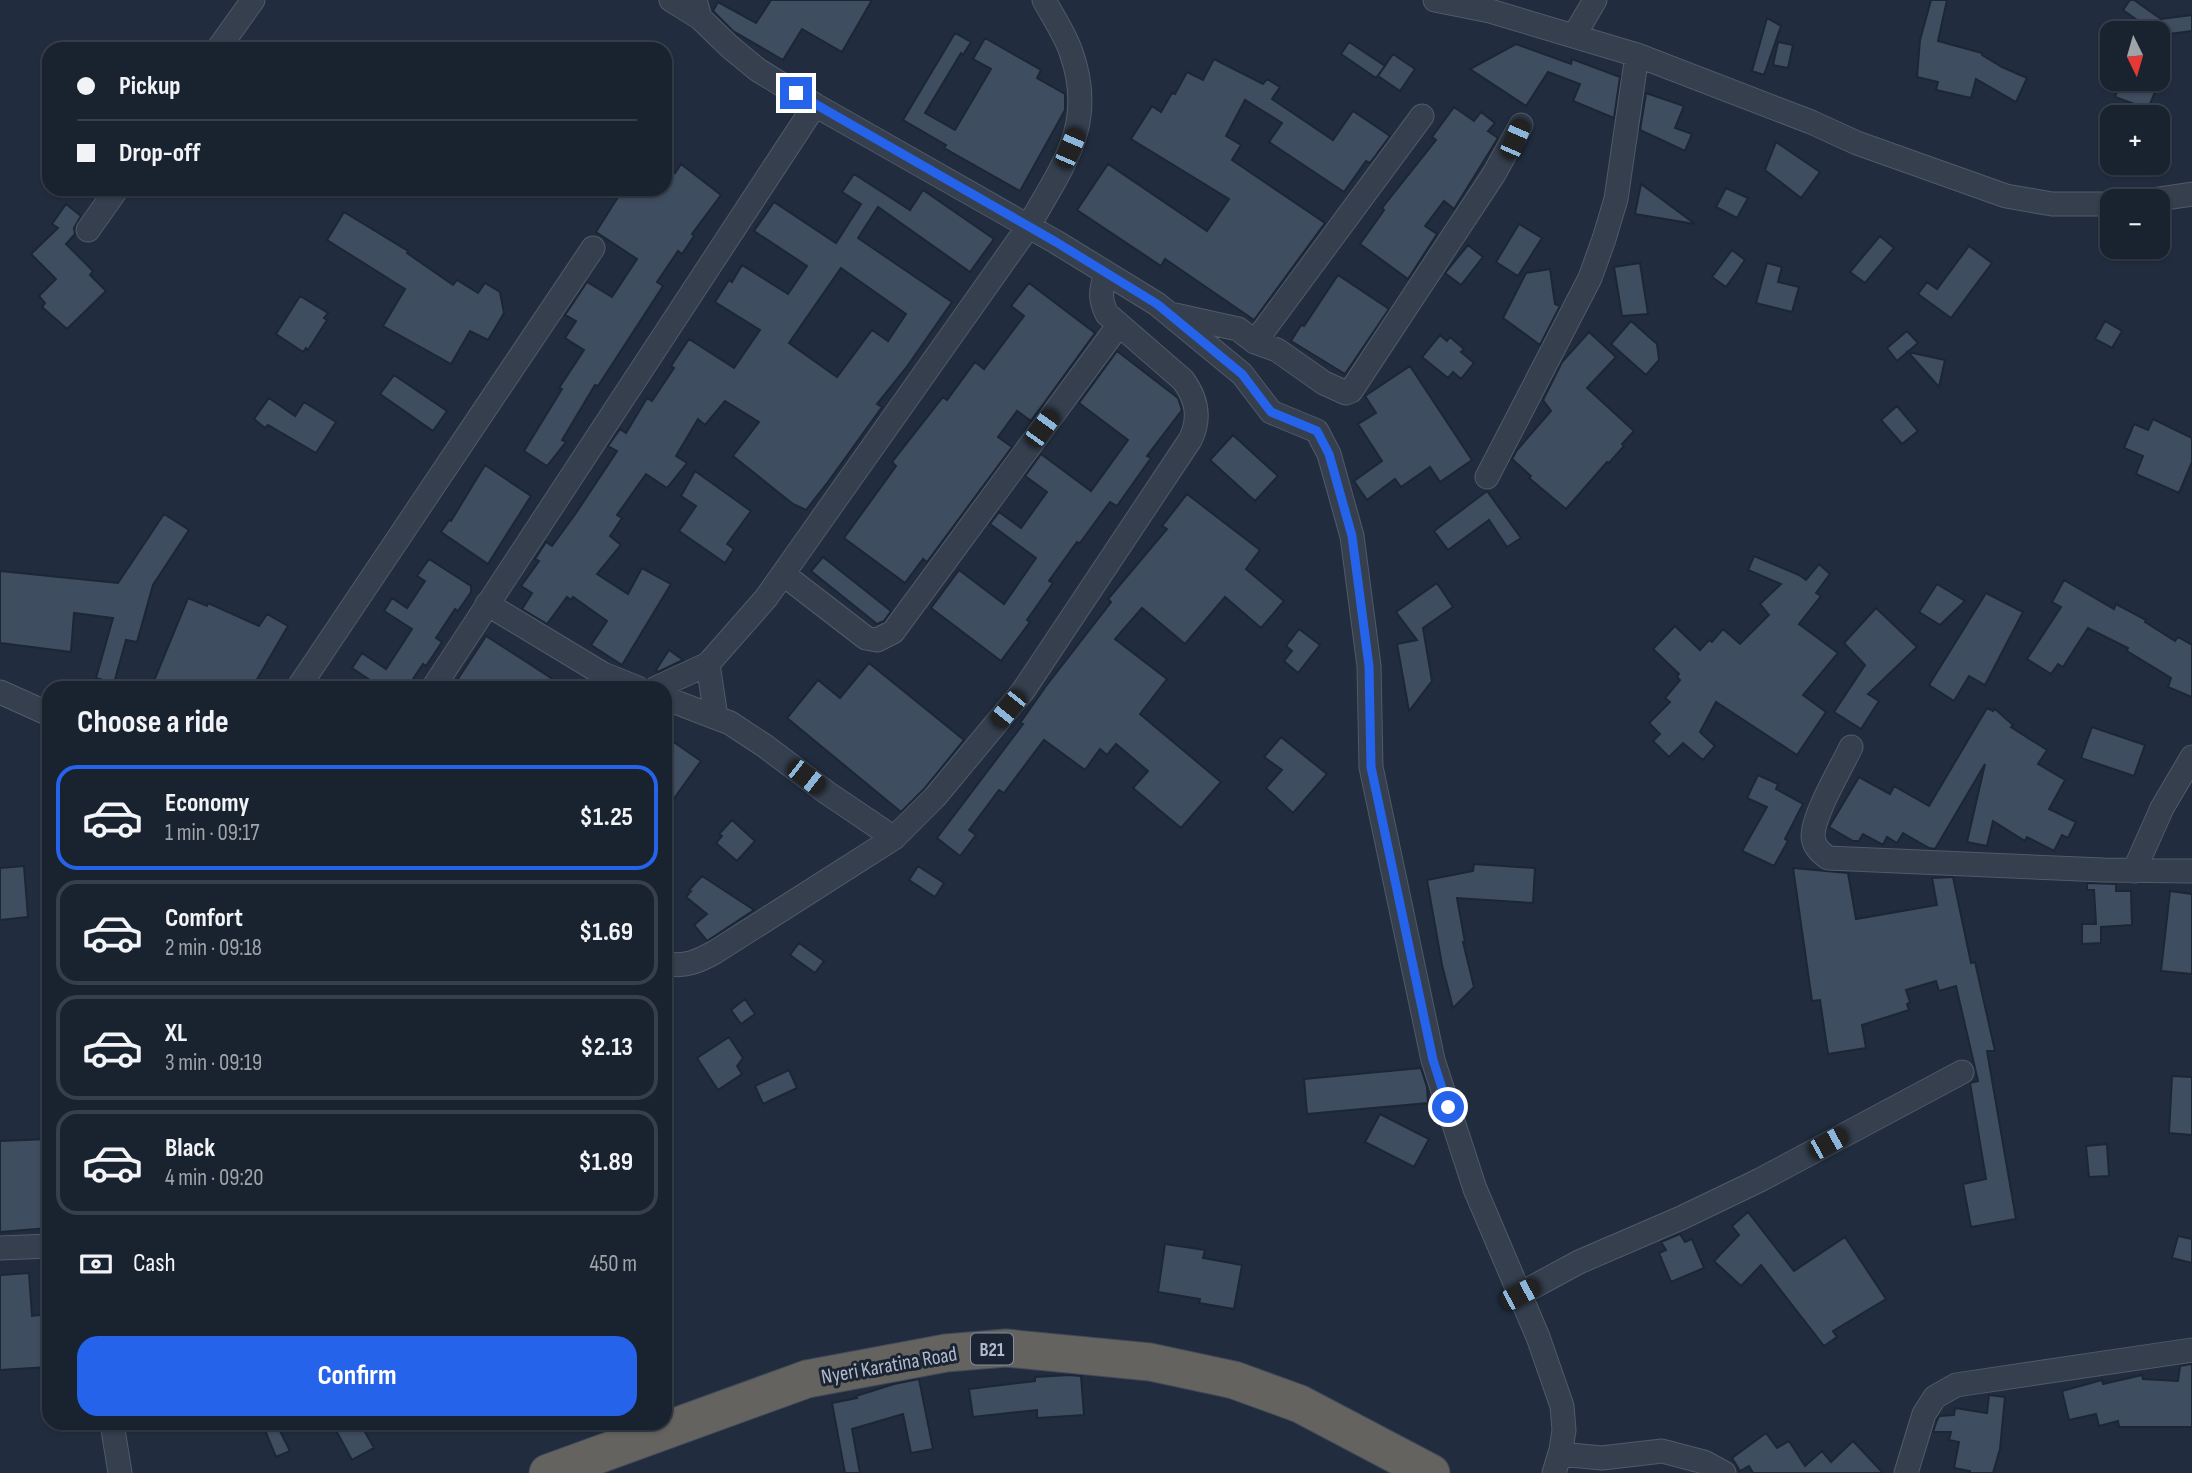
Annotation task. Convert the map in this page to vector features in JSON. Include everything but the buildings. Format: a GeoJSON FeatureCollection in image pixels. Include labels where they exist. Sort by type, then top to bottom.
{"type":"FeatureCollection","features":[{"type":"Feature","properties":{"kind":"highway","name":"Nyeri Karatina Road"},"geometry":{"type":"LineString","coordinates":[[672,1428],[807,1379],[946,1353],[1006,1348],[1150,1362],[1234,1380],[1300,1404],[1432,1473]]}},
{"type":"Feature","properties":{"kind":"highway","name":"Nyeri Karatina Road"},"geometry":{"type":"LineString","coordinates":[[548,1473],[666,1430]]}},
{"type":"Feature","properties":{"kind":"street"},"geometry":{"type":"LineString","coordinates":[[223,42],[253,0]]}},
{"type":"Feature","properties":{"kind":"street"},"geometry":{"type":"LineString","coordinates":[[671,0],[697,9],[748,63],[815,105],[1106,273],[1168,313],[1242,374],[1271,412],[1317,431],[1329,454],[1352,536],[1369,666],[1371,767],[1433,1060],[1475,1189],[1538,1337],[1562,1406],[1564,1430],[1557,1463],[1662,1451],[1704,1462],[1724,1473]]}},
{"type":"Feature","properties":{"kind":"street"},"geometry":{"type":"LineString","coordinates":[[671,681],[708,664],[766,598],[1028,227],[1064,162],[1080,119],[1080,82],[1071,51],[1044,0]]}},
{"type":"Feature","properties":{"kind":"street"},"geometry":{"type":"LineString","coordinates":[[1435,0],[1490,11],[1637,55],[1811,122],[1857,143],[2006,196],[2052,204],[2100,204]]}},
{"type":"Feature","properties":{"kind":"street"},"geometry":{"type":"LineString","coordinates":[[1574,36],[1595,0]]}},
{"type":"Feature","properties":{"kind":"street"},"geometry":{"type":"LineString","coordinates":[[1487,477],[1590,278],[1604,239],[1616,199],[1637,55]]}},
{"type":"Feature","properties":{"kind":"street"},"geometry":{"type":"LineString","coordinates":[[438,681],[815,105]]}},
{"type":"Feature","properties":{"kind":"street"},"geometry":{"type":"LineString","coordinates":[[1255,342],[1422,116]]}},
{"type":"Feature","properties":{"kind":"street"},"geometry":{"type":"LineString","coordinates":[[1168,313],[1238,329],[1255,342],[1277,350],[1331,387],[1346,393],[1351,391],[1494,174],[1521,125]]}},
{"type":"Feature","properties":{"kind":"street"},"geometry":{"type":"LineString","coordinates":[[2170,197],[2192,194]]}},
{"type":"Feature","properties":{"kind":"street"},"geometry":{"type":"LineString","coordinates":[[88,230],[112,196]]}},
{"type":"Feature","properties":{"kind":"street"},"geometry":{"type":"LineString","coordinates":[[303,681],[593,248]]}},
{"type":"Feature","properties":{"kind":"street"},"geometry":{"type":"LineString","coordinates":[[672,964],[685,965],[698,961],[894,838],[935,797],[1023,691],[1190,440],[1197,426],[1192,392],[1183,380],[1107,314],[1100,291],[1106,273]]}},
{"type":"Feature","properties":{"kind":"street"},"geometry":{"type":"LineString","coordinates":[[783,574],[866,638],[877,640],[893,632],[1118,326]]}},
{"type":"Feature","properties":{"kind":"street"},"geometry":{"type":"LineString","coordinates":[[487,604],[603,674],[620,681]]}},
{"type":"Feature","properties":{"kind":"street"},"geometry":{"type":"LineString","coordinates":[[708,664],[716,717]]}},
{"type":"Feature","properties":{"kind":"street"},"geometry":{"type":"LineString","coordinates":[[0,692],[42,711]]}},
{"type":"Feature","properties":{"kind":"street"},"geometry":{"type":"LineString","coordinates":[[672,701],[716,717],[765,746],[894,838]]}},
{"type":"Feature","properties":{"kind":"street"},"geometry":{"type":"LineString","coordinates":[[1851,747],[1819,815],[1813,836],[1816,849],[1828,858],[2192,871]]}},
{"type":"Feature","properties":{"kind":"street"},"geometry":{"type":"LineString","coordinates":[[2134,871],[2162,808],[2192,757]]}},
{"type":"Feature","properties":{"kind":"street"},"geometry":{"type":"LineString","coordinates":[[1520,1294],[1579,1262],[1760,1180],[1962,1072]]}},
{"type":"Feature","properties":{"kind":"street"},"geometry":{"type":"LineString","coordinates":[[0,1248],[42,1246]]}},
{"type":"Feature","properties":{"kind":"street"},"geometry":{"type":"LineString","coordinates":[[1906,1473],[1924,1414],[1936,1396],[1956,1385],[2192,1350]]}},
{"type":"Feature","properties":{"kind":"street"},"geometry":{"type":"LineString","coordinates":[[113,1430],[120,1473]]}},
{"type":"Feature","properties":{"kind":"route"},"geometry":{"type":"LineString","coordinates":[[796,93],[1056,242],[1157,304],[1242,374],[1271,412],[1317,431],[1329,454],[1352,536],[1369,666],[1371,767],[1433,1060],[1448,1107]]}}]}
